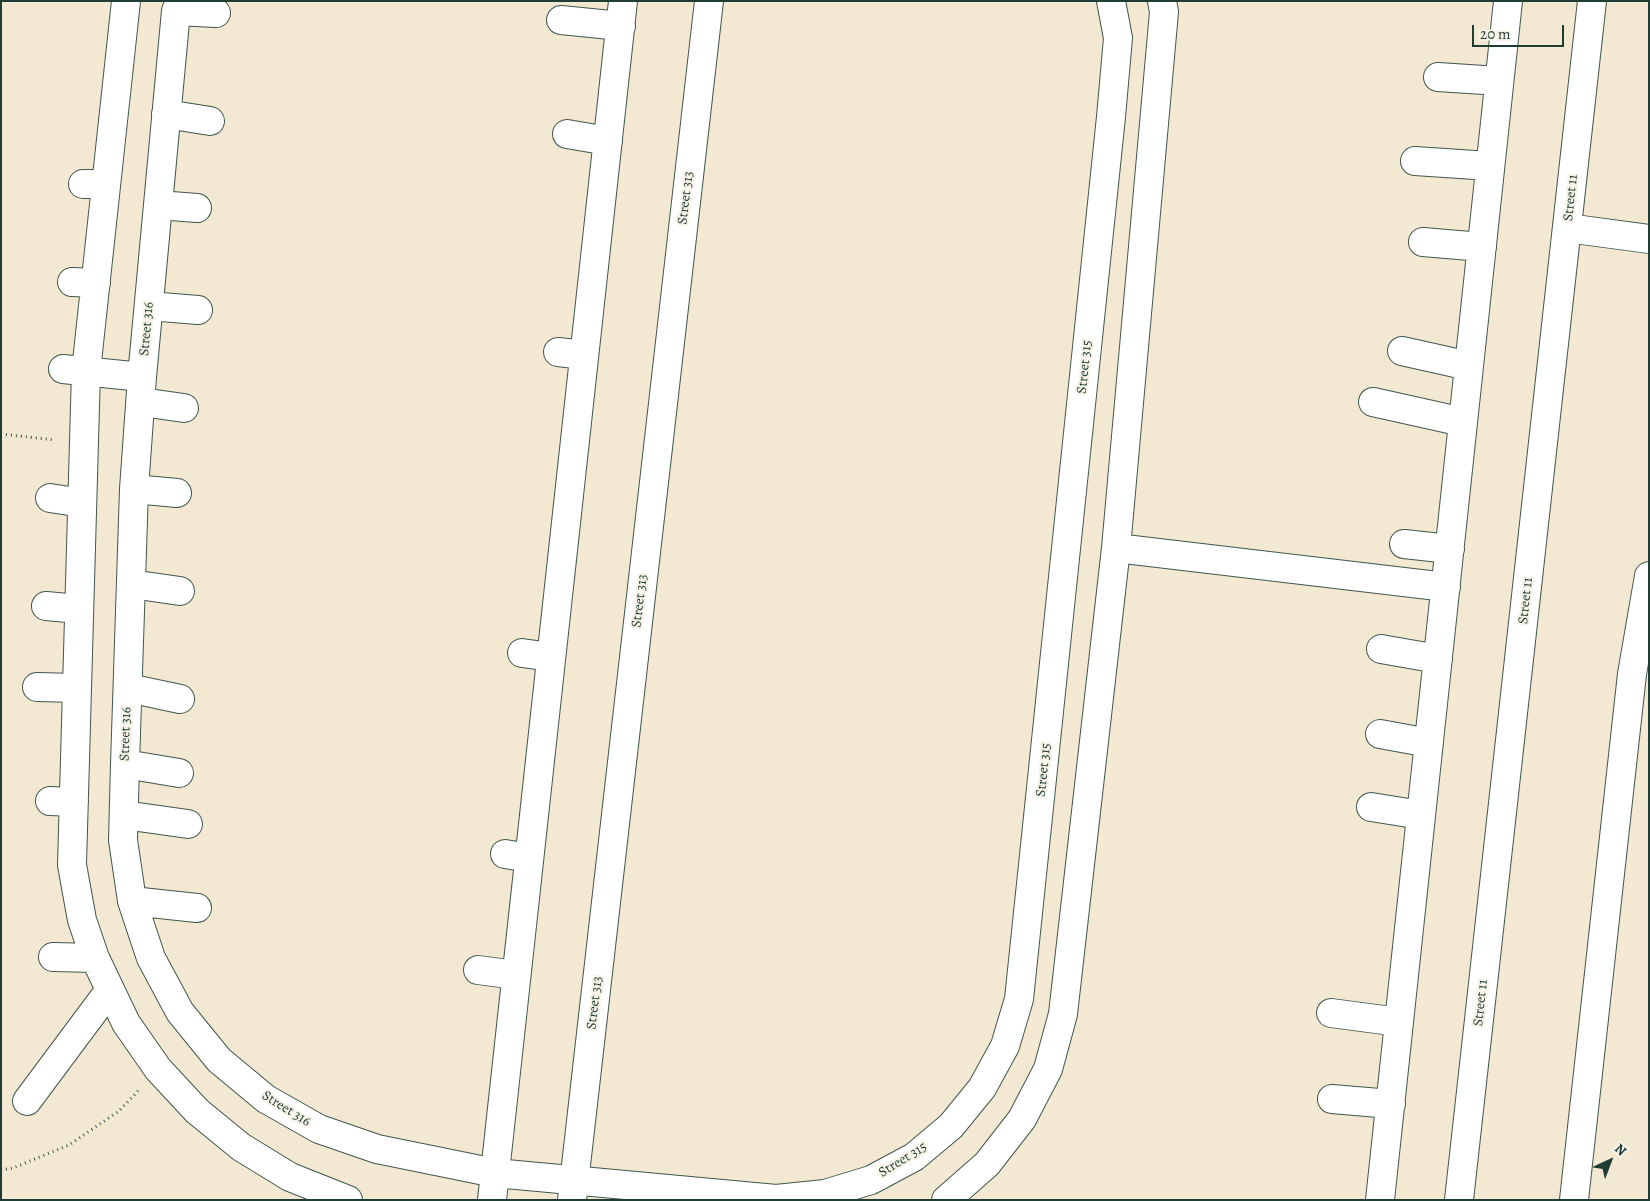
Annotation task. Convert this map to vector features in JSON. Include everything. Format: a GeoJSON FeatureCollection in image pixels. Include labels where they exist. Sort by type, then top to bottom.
{"type":"FeatureCollection","features":[{"type":"Feature","properties":{"kind":"street","name":"Street 313"},"geometry":{"type":"LineString","coordinates":[[573,1190],[709,1]]}},
{"type":"Feature","properties":{"kind":"street","name":"Street 315"},"geometry":{"type":"LineString","coordinates":[[573,1190],[776,1199],[825,1194],[871,1180],[914,1157],[952,1126],[982,1088],[1005,1046],[1020,999],[1111,117],[1118,38],[1111,1]]}},
{"type":"Feature","properties":{"kind":"street"},"geometry":{"type":"LineString","coordinates":[[946,1200],[987,1164],[1022,1119],[1048,1069],[1063,1014],[1116,548],[1164,12],[1162,1]]}},
{"type":"Feature","properties":{"kind":"street"},"geometry":{"type":"LineString","coordinates":[[1380,1200],[1508,1]]}},
{"type":"Feature","properties":{"kind":"street","name":"Street 11"},"geometry":{"type":"LineString","coordinates":[[1459,1200],[1592,1]]}},
{"type":"Feature","properties":{"kind":"street","name":"Street 316"},"geometry":{"type":"LineString","coordinates":[[178,6],[166,114],[141,389],[134,489],[125,764],[123,840],[132,901],[151,958],[180,1012],[219,1060],[266,1099],[319,1129],[377,1149],[573,1190]]}},
{"type":"Feature","properties":{"kind":"street"},"geometry":{"type":"LineString","coordinates":[[178,6],[216,13]]}},
{"type":"Feature","properties":{"kind":"street"},"geometry":{"type":"LineString","coordinates":[[117,9],[94,184],[75,370],[84,444],[77,688],[62,801],[64,864],[95,958],[109,991],[126,1023],[158,1069],[197,1111],[241,1147],[290,1177],[345,1199]]}},
{"type":"Feature","properties":{"kind":"street"},"geometry":{"type":"LineString","coordinates":[[492,1200],[516,975],[513,913],[517,856],[551,657],[563,449],[571,354],[583,268],[608,141],[622,14],[561,20]]}},
{"type":"Feature","properties":{"kind":"street"},"geometry":{"type":"LineString","coordinates":[[1438,77],[1499,81]]}},
{"type":"Feature","properties":{"kind":"street"},"geometry":{"type":"LineString","coordinates":[[166,114],[210,121]]}},
{"type":"Feature","properties":{"kind":"street"},"geometry":{"type":"LineString","coordinates":[[1111,117],[1154,120]]}},
{"type":"Feature","properties":{"kind":"street"},"geometry":{"type":"LineString","coordinates":[[567,134],[608,141]]}},
{"type":"Feature","properties":{"kind":"street"},"geometry":{"type":"LineString","coordinates":[[1415,161],[1490,166]]}},
{"type":"Feature","properties":{"kind":"street"},"geometry":{"type":"LineString","coordinates":[[158,205],[197,208]]}},
{"type":"Feature","properties":{"kind":"street"},"geometry":{"type":"LineString","coordinates":[[1567,228],[1649,240]]}},
{"type":"Feature","properties":{"kind":"street"},"geometry":{"type":"LineString","coordinates":[[1423,242],[1482,247]]}},
{"type":"Feature","properties":{"kind":"street"},"geometry":{"type":"LineString","coordinates":[[149,306],[198,310]]}},
{"type":"Feature","properties":{"kind":"street"},"geometry":{"type":"LineString","coordinates":[[1402,351],[1469,366]]}},
{"type":"Feature","properties":{"kind":"street"},"geometry":{"type":"LineString","coordinates":[[75,370],[141,389],[184,408]]}},
{"type":"Feature","properties":{"kind":"street"},"geometry":{"type":"LineString","coordinates":[[1373,402],[1463,422]]}},
{"type":"Feature","properties":{"kind":"street"},"geometry":{"type":"LineString","coordinates":[[134,489],[177,493]]}},
{"type":"Feature","properties":{"kind":"street"},"geometry":{"type":"LineString","coordinates":[[50,498],[82,503]]}},
{"type":"Feature","properties":{"kind":"street"},"geometry":{"type":"LineString","coordinates":[[1404,544],[1450,550]]}},
{"type":"Feature","properties":{"kind":"street"},"geometry":{"type":"LineString","coordinates":[[1116,548],[1446,587]]}},
{"type":"Feature","properties":{"kind":"street"},"geometry":{"type":"LineString","coordinates":[[1574,1200],[1632,674],[1649,576]]}},
{"type":"Feature","properties":{"kind":"street"},"geometry":{"type":"LineString","coordinates":[[131,584],[180,591]]}},
{"type":"Feature","properties":{"kind":"street"},"geometry":{"type":"LineString","coordinates":[[46,606],[79,609]]}},
{"type":"Feature","properties":{"kind":"street"},"geometry":{"type":"LineString","coordinates":[[1380,649],[1438,659]]}},
{"type":"Feature","properties":{"kind":"street"},"geometry":{"type":"LineString","coordinates":[[522,652],[551,657]]}},
{"type":"Feature","properties":{"kind":"street"},"geometry":{"type":"LineString","coordinates":[[37,687],[77,688]]}},
{"type":"Feature","properties":{"kind":"street"},"geometry":{"type":"LineString","coordinates":[[128,688],[180,699]]}},
{"type":"Feature","properties":{"kind":"street"},"geometry":{"type":"LineString","coordinates":[[1380,734],[1429,743]]}},
{"type":"Feature","properties":{"kind":"street"},"geometry":{"type":"LineString","coordinates":[[125,764],[179,773]]}},
{"type":"Feature","properties":{"kind":"street"},"geometry":{"type":"LineString","coordinates":[[1371,807],[1421,816]]}},
{"type":"Feature","properties":{"kind":"street"},"geometry":{"type":"LineString","coordinates":[[124,815],[188,824]]}},
{"type":"Feature","properties":{"kind":"street"},"geometry":{"type":"LineString","coordinates":[[132,901],[197,908]]}},
{"type":"Feature","properties":{"kind":"street"},"geometry":{"type":"LineString","coordinates":[[53,957],[95,958]]}},
{"type":"Feature","properties":{"kind":"street"},"geometry":{"type":"LineString","coordinates":[[478,970],[516,975]]}},
{"type":"Feature","properties":{"kind":"street"},"geometry":{"type":"LineString","coordinates":[[28,1102],[109,991]]}},
{"type":"Feature","properties":{"kind":"street"},"geometry":{"type":"LineString","coordinates":[[1331,1012],[1399,1022]]}},
{"type":"Feature","properties":{"kind":"street"},"geometry":{"type":"LineString","coordinates":[[1332,1099],[1390,1104]]}},
{"type":"Feature","properties":{"kind":"path"},"geometry":{"type":"LineString","coordinates":[[1,434],[84,444]]}},
{"type":"Feature","properties":{"kind":"path"},"geometry":{"type":"LineString","coordinates":[[1,1170],[13,1168],[69,1145],[119,1111],[158,1069]]}}]}
